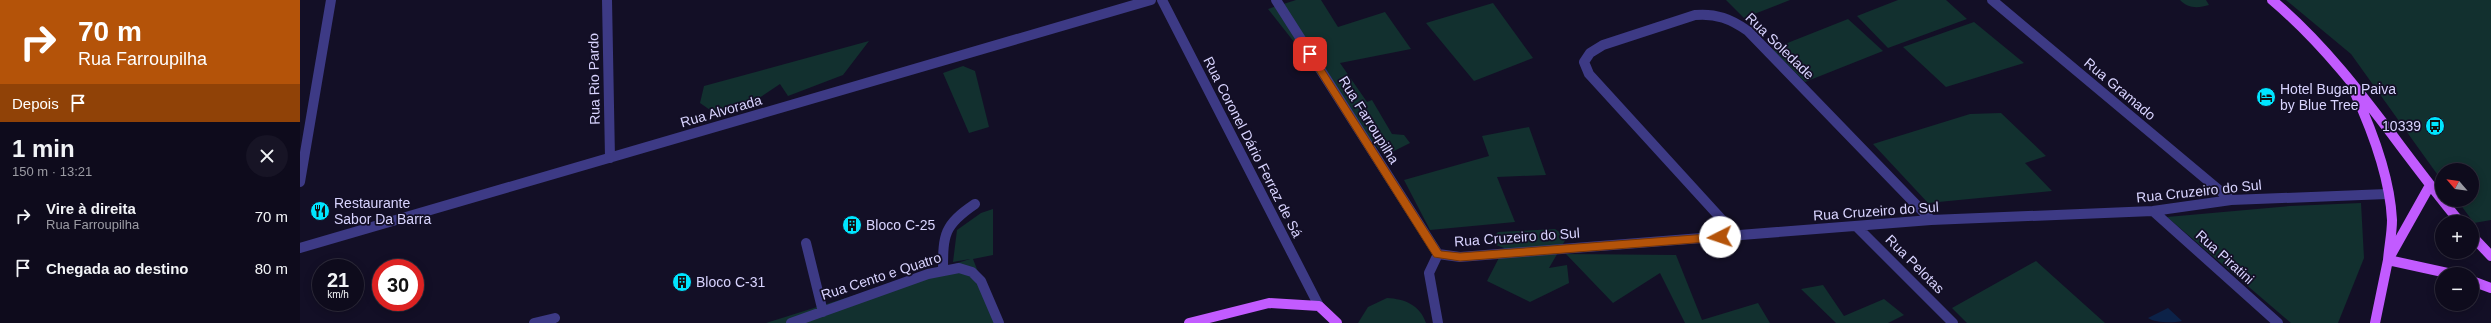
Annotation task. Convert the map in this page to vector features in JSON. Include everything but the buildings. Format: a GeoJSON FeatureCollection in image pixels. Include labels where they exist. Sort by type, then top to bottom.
{"type":"FeatureCollection","features":[{"type":"Feature","properties":{"kind":"main road"},"geometry":{"type":"LineString","coordinates":[[2272,0],[2316,41],[2347,77],[2429,187],[2454,215]]}},
{"type":"Feature","properties":{"kind":"main road"},"geometry":{"type":"LineString","coordinates":[[2347,77],[2359,100],[2370,132],[2387,194],[2392,220],[2388,260],[2375,323]]}},
{"type":"Feature","properties":{"kind":"main road"},"geometry":{"type":"LineString","coordinates":[[2388,260],[2429,187]]}},
{"type":"Feature","properties":{"kind":"main road"},"geometry":{"type":"LineString","coordinates":[[2479,243],[2491,256]]}},
{"type":"Feature","properties":{"kind":"main road"},"geometry":{"type":"LineString","coordinates":[[2388,260],[2435,270]]}},
{"type":"Feature","properties":{"kind":"main road"},"geometry":{"type":"LineString","coordinates":[[2479,284],[2491,288]]}},
{"type":"Feature","properties":{"kind":"main road"},"geometry":{"type":"LineString","coordinates":[[1189,323],[1269,303],[1319,306],[1337,323]]}},
{"type":"Feature","properties":{"kind":"street"},"geometry":{"type":"LineString","coordinates":[[300,182],[331,0]]}},
{"type":"Feature","properties":{"kind":"street","name":"Rua Rio Pardo"},"geometry":{"type":"LineString","coordinates":[[607,0],[610,158]]}},
{"type":"Feature","properties":{"kind":"street","name":"Rua Alvorada"},"geometry":{"type":"LineString","coordinates":[[300,248],[1151,0]]}},
{"type":"Feature","properties":{"kind":"street","name":"Rua Coronel Dário Ferraz de Sá"},"geometry":{"type":"LineString","coordinates":[[1162,0],[1319,306]]}},
{"type":"Feature","properties":{"kind":"street","name":"Rua Farroupilha"},"geometry":{"type":"LineString","coordinates":[[1276,0],[1438,254]]}},
{"type":"Feature","properties":{"kind":"street","name":"Rua Gramado"},"geometry":{"type":"LineString","coordinates":[[1992,0],[2231,200]]}},
{"type":"Feature","properties":{"kind":"street","name":"Rua Soledade"},"geometry":{"type":"LineString","coordinates":[[1736,236],[1589,74],[1584,62],[1590,53],[1603,45],[1695,15],[1709,13],[1735,21],[1748,31],[1931,220]]}},
{"type":"Feature","properties":{"kind":"street","name":"Rua Cruzeiro do Sul"},"geometry":{"type":"LineString","coordinates":[[1438,323],[1429,273],[1438,254],[1460,257],[1931,220],[2153,211],[2231,200],[2387,194]]}},
{"type":"Feature","properties":{"kind":"street"},"geometry":{"type":"LineString","coordinates":[[944,270],[943,233],[951,220],[975,204]]}},
{"type":"Feature","properties":{"kind":"street","name":"Rua Piratini"},"geometry":{"type":"LineString","coordinates":[[2153,211],[2278,323]]}},
{"type":"Feature","properties":{"kind":"street","name":"Rua Pelotas"},"geometry":{"type":"LineString","coordinates":[[1856,226],[1953,323]]}},
{"type":"Feature","properties":{"kind":"street"},"geometry":{"type":"LineString","coordinates":[[806,243],[823,312]]}},
{"type":"Feature","properties":{"kind":"street","name":"Rua Cento e Quatro"},"geometry":{"type":"LineString","coordinates":[[791,323],[944,270],[959,268],[972,272],[981,281],[999,323]]}},
{"type":"Feature","properties":{"kind":"street"},"geometry":{"type":"LineString","coordinates":[[534,323],[555,318]]}},
{"type":"Feature","properties":{"kind":"green space"},"geometry":{"type":"Polygon","coordinates":[[[1296,0],[1321,0],[1338,27],[1385,12],[1411,49],[1340,63],[1367,102],[1372,100],[1392,134],[1404,135],[1410,143],[1384,156],[1268,9],[1296,0]]]}},
{"type":"Feature","properties":{"kind":"green space"},"geometry":{"type":"Polygon","coordinates":[[[1726,0],[1790,0],[1744,18],[1726,0]]]}},
{"type":"Feature","properties":{"kind":"green space"},"geometry":{"type":"Polygon","coordinates":[[[1898,0],[1946,0],[1967,19],[1888,48],[1857,16],[1898,0]]]}},
{"type":"Feature","properties":{"kind":"green space"},"geometry":{"type":"Polygon","coordinates":[[[2180,0],[2206,0],[2209,5],[2194,7],[2186,5],[2180,0]]]}},
{"type":"Feature","properties":{"kind":"green space"},"geometry":{"type":"Polygon","coordinates":[[[2286,0],[2491,0],[2491,220],[2479,222],[2479,215],[2468,215],[2462,207],[2479,207],[2479,163],[2435,163],[2435,171],[2351,54],[2286,0]]]}},
{"type":"Feature","properties":{"kind":"green space"},"geometry":{"type":"Polygon","coordinates":[[[1493,3],[1533,58],[1474,81],[1426,23],[1493,3]]]}},
{"type":"Feature","properties":{"kind":"green space"},"geometry":{"type":"Polygon","coordinates":[[[1848,19],[1883,51],[1805,82],[1772,49],[1848,19]]]}},
{"type":"Feature","properties":{"kind":"green space"},"geometry":{"type":"Polygon","coordinates":[[[1974,22],[2024,63],[1946,87],[1903,47],[1974,22]]]}},
{"type":"Feature","properties":{"kind":"green space"},"geometry":{"type":"Polygon","coordinates":[[[869,41],[843,75],[788,96],[780,84],[747,106],[713,112],[700,103],[704,86],[869,41]]]}},
{"type":"Feature","properties":{"kind":"green space"},"geometry":{"type":"Polygon","coordinates":[[[963,66],[975,71],[989,127],[969,133],[943,73],[963,66]]]}},
{"type":"Feature","properties":{"kind":"green space"},"geometry":{"type":"Polygon","coordinates":[[[2001,113],[2046,156],[2025,163],[2052,191],[1928,203],[1873,144],[1970,114],[2001,113]]]}},
{"type":"Feature","properties":{"kind":"green space"},"geometry":{"type":"Polygon","coordinates":[[[1529,127],[1546,175],[1497,177],[1515,222],[1430,230],[1404,180],[1489,156],[1482,136],[1529,127]]]}},
{"type":"Feature","properties":{"kind":"green space"},"geometry":{"type":"Polygon","coordinates":[[[2361,203],[2364,258],[2338,323],[2291,323],[2167,217],[2290,206],[2361,203]]]}},
{"type":"Feature","properties":{"kind":"green space"},"geometry":{"type":"Polygon","coordinates":[[[993,209],[993,255],[973,259],[998,323],[766,323],[970,259],[953,262],[957,230],[981,213],[993,209]]]}},
{"type":"Feature","properties":{"kind":"green space"},"geometry":{"type":"Polygon","coordinates":[[[1555,229],[1567,237],[1549,268],[1567,265],[1569,283],[1530,302],[1487,281],[1504,248],[1488,242],[1498,232],[1555,229]]]}},
{"type":"Feature","properties":{"kind":"green space"},"geometry":{"type":"Polygon","coordinates":[[[1566,254],[1676,255],[1702,320],[1758,303],[1770,323],[1685,323],[1660,273],[1613,303],[1566,254]]]}},
{"type":"Feature","properties":{"kind":"green space"},"geometry":{"type":"Polygon","coordinates":[[[2036,261],[2105,323],[1967,323],[1952,308],[2036,261]]]}},
{"type":"Feature","properties":{"kind":"green space"},"geometry":{"type":"Polygon","coordinates":[[[1823,285],[1844,316],[1884,299],[1904,315],[1888,323],[1836,323],[1801,289],[1823,285]]]}},
{"type":"Feature","properties":{"kind":"green space"},"geometry":{"type":"Polygon","coordinates":[[[1387,298],[1400,300],[1416,307],[1426,323],[1358,323],[1368,307],[1387,298]]]}},
{"type":"Feature","properties":{"kind":"water"},"geometry":{"type":"Polygon","coordinates":[[[2168,308],[2182,321],[2164,322],[2151,320],[2148,318],[2168,308]]]}},
{"type":"Feature","properties":{"kind":"place","name":"Hotel Bugan Paiva by Blue Tree"},"geometry":{"type":"Point","coordinates":[2266,97]}},
{"type":"Feature","properties":{"kind":"place","name":"10339"},"geometry":{"type":"Point","coordinates":[2435,126]}},
{"type":"Feature","properties":{"kind":"place","name":"Restaurante Sabor Da Barra"},"geometry":{"type":"Point","coordinates":[320,211]}},
{"type":"Feature","properties":{"kind":"place","name":"Bloco C-25"},"geometry":{"type":"Point","coordinates":[852,225]}},
{"type":"Feature","properties":{"kind":"place","name":"Bloco C-31"},"geometry":{"type":"Point","coordinates":[682,282]}},
{"type":"Feature","properties":{"kind":"route"},"geometry":{"type":"LineString","coordinates":[[1310,54],[1438,254],[1460,257],[1720,237]]}}]}
